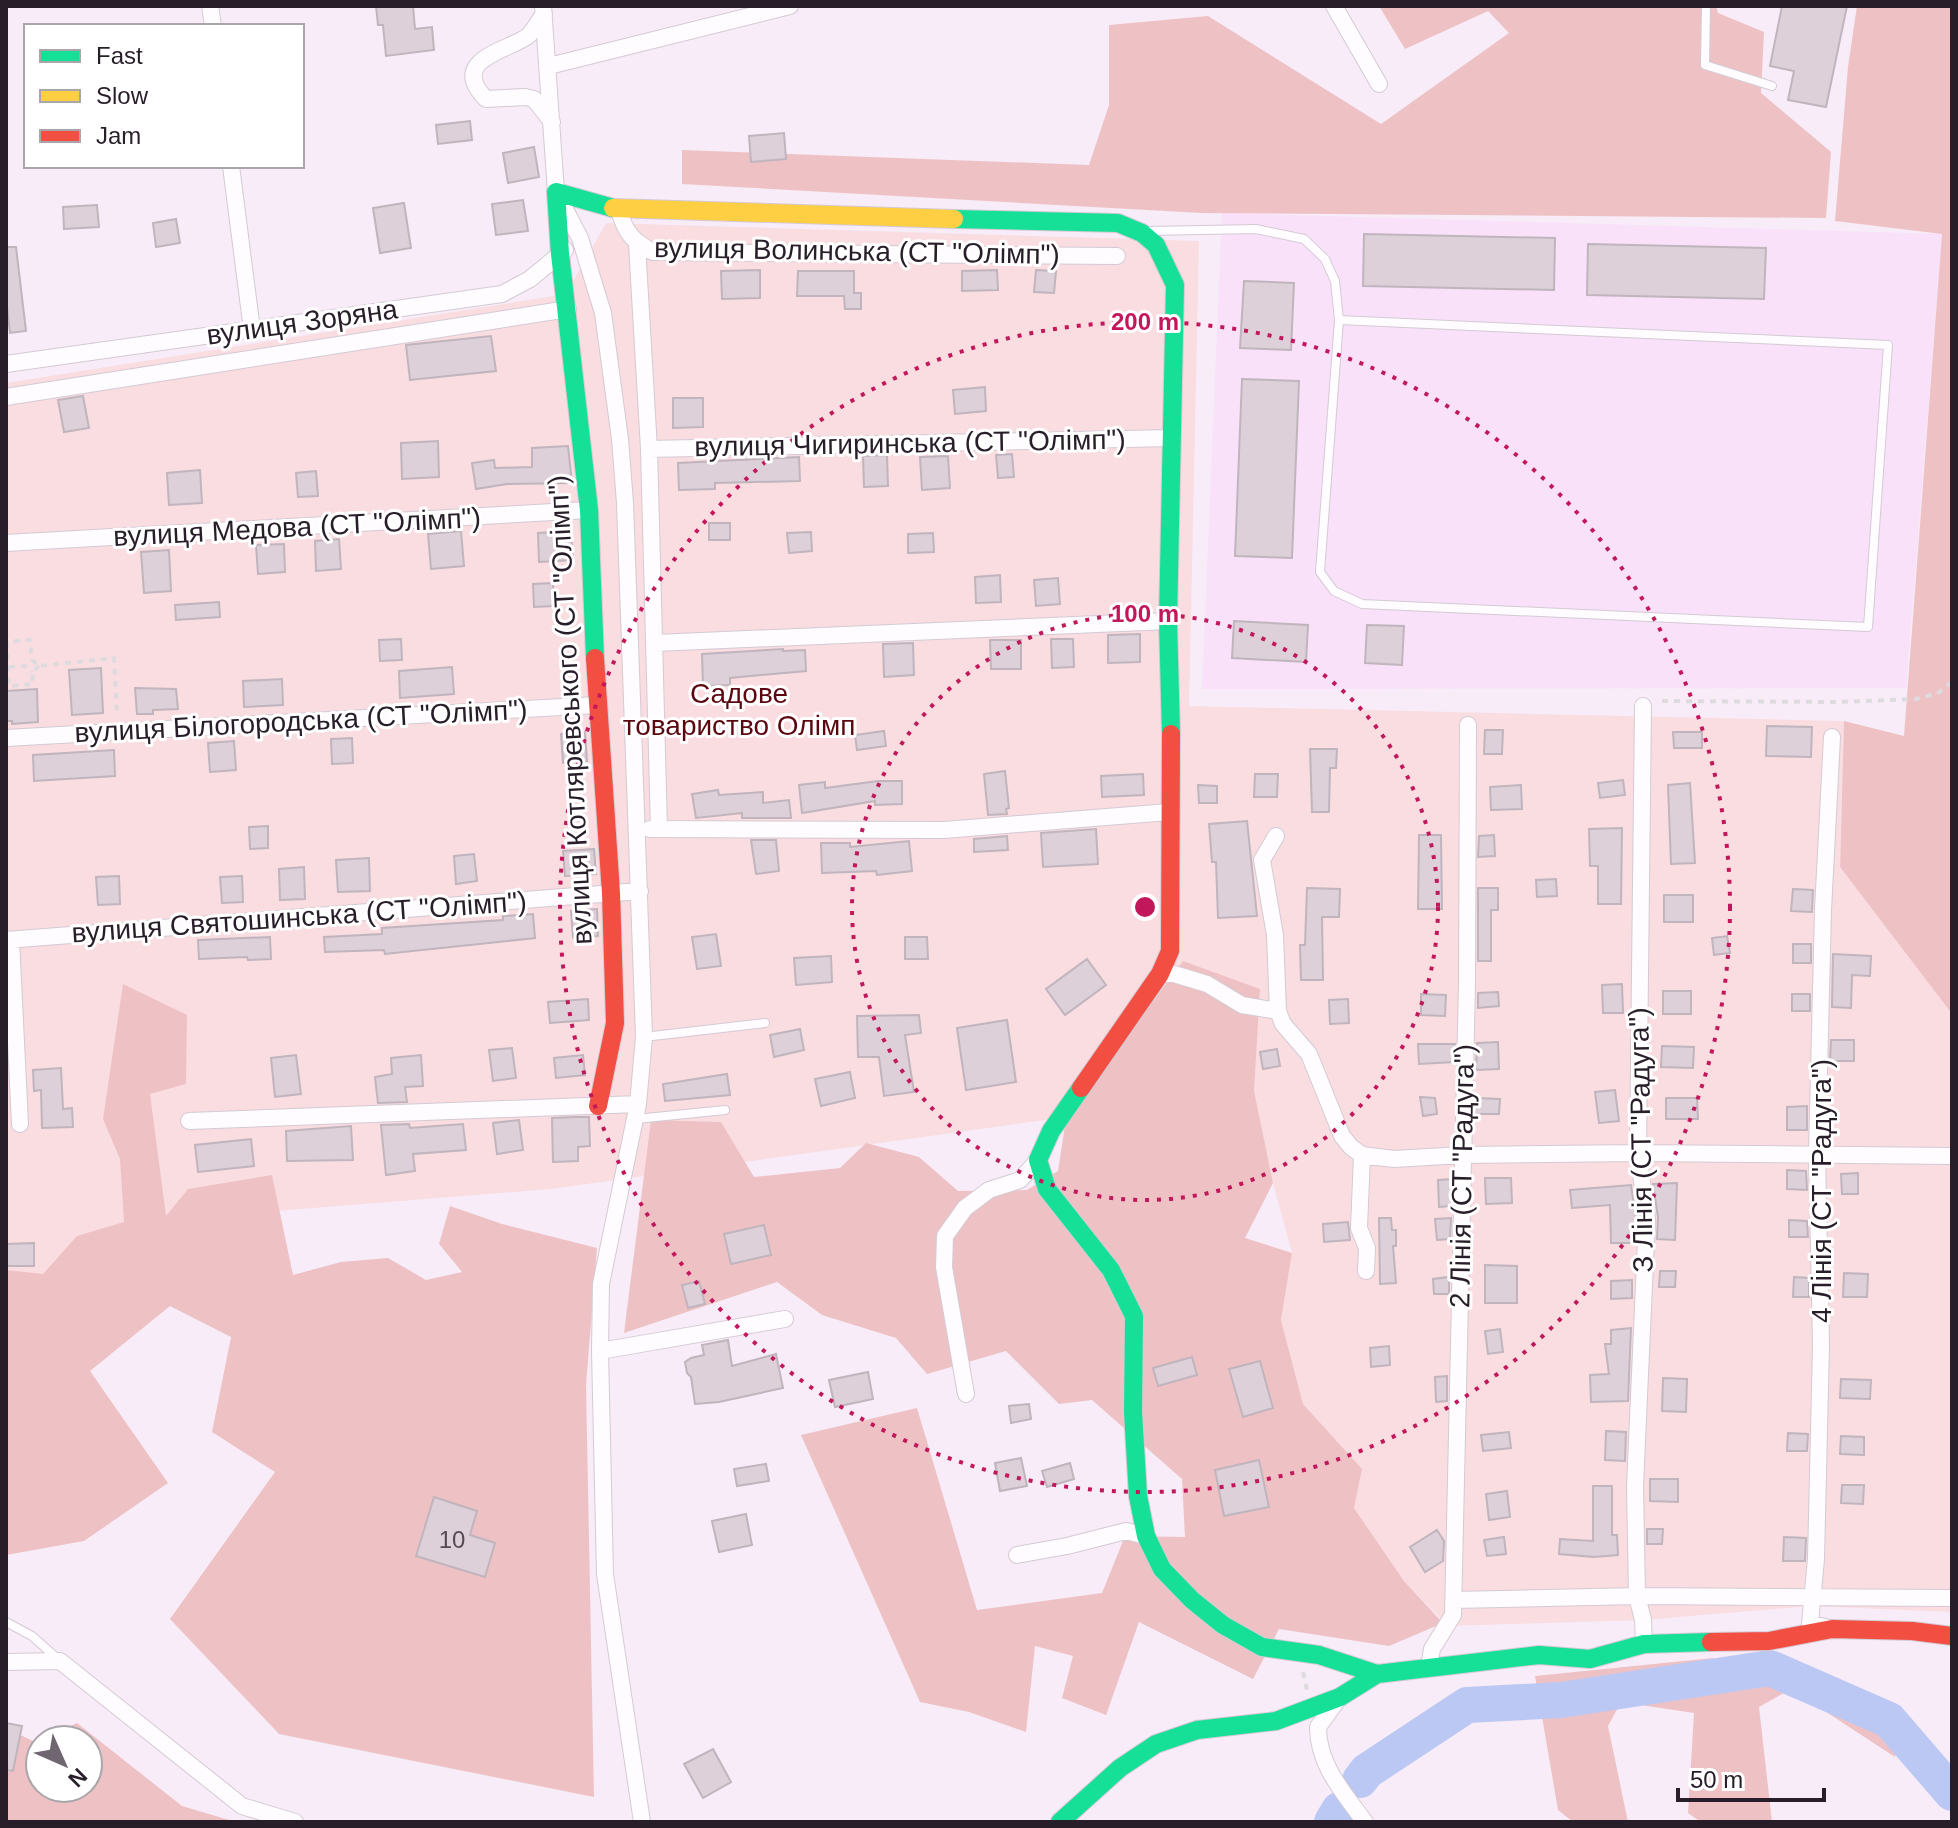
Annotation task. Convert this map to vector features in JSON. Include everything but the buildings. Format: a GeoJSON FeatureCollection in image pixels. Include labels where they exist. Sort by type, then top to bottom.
{"type":"FeatureCollection","features":[{"type":"Feature","properties":{"kind":"street"},"geometry":{"type":"LineString","coordinates":[[549,65],[790,6]]}},
{"type":"Feature","properties":{"kind":"street"},"geometry":{"type":"LineString","coordinates":[[1334,6],[1379,84]]}},
{"type":"Feature","properties":{"kind":"street"},"geometry":{"type":"LineString","coordinates":[[544,10],[556,192],[580,238],[603,313],[620,439],[644,1037],[636,1112],[601,1284],[600,1351],[605,1574],[642,1822]]}},
{"type":"Feature","properties":{"kind":"street"},"geometry":{"type":"LineString","coordinates":[[544,10],[527,37],[481,60],[475,74],[477,89],[486,99],[534,99],[552,122]]}},
{"type":"Feature","properties":{"kind":"street"},"geometry":{"type":"LineString","coordinates":[[525,97],[539,88],[549,65],[537,40],[527,37]]}},
{"type":"Feature","properties":{"kind":"street"},"geometry":{"type":"LineString","coordinates":[[231,168],[252,330]]}},
{"type":"Feature","properties":{"kind":"street"},"geometry":{"type":"LineString","coordinates":[[556,192],[619,210],[1118,223],[1142,231],[1164,254],[1175,285],[1168,621],[1171,717],[1170,951],[1160,974],[1051,1131],[1038,1160],[1020,1180],[989,1190],[965,1208],[945,1236],[944,1267],[966,1394]]}},
{"type":"Feature","properties":{"kind":"street","name":"вулиця Котляревського (СТ \"Олімп\")"},"geometry":{"type":"LineString","coordinates":[[556,192],[560,254],[589,510],[597,705],[611,893],[615,1023],[598,1106]]}},
{"type":"Feature","properties":{"kind":"street","name":"вулиця Волинська (СТ \"Олімп\")"},"geometry":{"type":"LineString","coordinates":[[619,210],[625,231],[637,244],[653,252],[1117,256]]}},
{"type":"Feature","properties":{"kind":"street","name":"вулиця Зоряна"},"geometry":{"type":"LineString","coordinates":[[6,364],[502,294],[530,279],[580,238]]}},
{"type":"Feature","properties":{"kind":"street"},"geometry":{"type":"LineString","coordinates":[[637,244],[649,449],[659,829]]}},
{"type":"Feature","properties":{"kind":"street"},"geometry":{"type":"LineString","coordinates":[[6,397],[568,309]]}},
{"type":"Feature","properties":{"kind":"street","name":"вулиця Чигиринська (СТ \"Олімп\")"},"geometry":{"type":"LineString","coordinates":[[649,449],[1172,438]]}},
{"type":"Feature","properties":{"kind":"street","name":"вулиця Медова (СТ \"Олімп\")"},"geometry":{"type":"LineString","coordinates":[[6,543],[589,510]]}},
{"type":"Feature","properties":{"kind":"street"},"geometry":{"type":"LineString","coordinates":[[655,643],[1168,621]]}},
{"type":"Feature","properties":{"kind":"street","name":"вулиця Білогородська (СТ \"Олімп\")"},"geometry":{"type":"LineString","coordinates":[[6,738],[597,705]]}},
{"type":"Feature","properties":{"kind":"street","name":"З Лінія (СТ \"Радуга\")"},"geometry":{"type":"LineString","coordinates":[[1643,706],[1638,1153],[1647,1218],[1635,1486],[1637,1596],[1643,1620],[1644,1644]]}},
{"type":"Feature","properties":{"kind":"street","name":"2 Лінія (СТ \"Радуга\")"},"geometry":{"type":"LineString","coordinates":[[1429,1667],[1432,1649],[1453,1615],[1454,1600],[1468,725]]}},
{"type":"Feature","properties":{"kind":"street","name":"4 Лінія (СТ \"Радуга\")"},"geometry":{"type":"LineString","coordinates":[[1810,1597],[1816,1559],[1821,1345],[1817,1153],[1823,910],[1832,737]]}},
{"type":"Feature","properties":{"kind":"street"},"geometry":{"type":"LineString","coordinates":[[636,829],[944,830],[1169,812]]}},
{"type":"Feature","properties":{"kind":"street"},"geometry":{"type":"LineString","coordinates":[[1276,836],[1262,860],[1275,935],[1278,1011],[1283,1024],[1309,1054],[1342,1136],[1362,1155],[1394,1159],[1638,1153],[1952,1156]]}},
{"type":"Feature","properties":{"kind":"street","name":"вулиця Святошинська (СТ \"Олімп\")"},"geometry":{"type":"LineString","coordinates":[[8,940],[640,891]]}},
{"type":"Feature","properties":{"kind":"street"},"geometry":{"type":"LineString","coordinates":[[8,940],[20,1124]]}},
{"type":"Feature","properties":{"kind":"street"},"geometry":{"type":"LineString","coordinates":[[1160,974],[1174,974],[1191,982],[1207,984],[1242,1005],[1278,1011]]}},
{"type":"Feature","properties":{"kind":"street"},"geometry":{"type":"LineString","coordinates":[[189,1121],[598,1106],[636,1112]]}},
{"type":"Feature","properties":{"kind":"street"},"geometry":{"type":"LineString","coordinates":[[1362,1155],[1359,1228],[1367,1248],[1366,1271]]}},
{"type":"Feature","properties":{"kind":"street"},"geometry":{"type":"LineString","coordinates":[[1038,1160],[1047,1189],[1111,1270],[1134,1316],[1133,1412],[1138,1496],[1146,1536],[1162,1569],[1192,1600],[1223,1625],[1262,1647],[1319,1655],[1377,1674]]}},
{"type":"Feature","properties":{"kind":"street"},"geometry":{"type":"LineString","coordinates":[[600,1351],[785,1319]]}},
{"type":"Feature","properties":{"kind":"street"},"geometry":{"type":"LineString","coordinates":[[1017,1555],[1126,1531],[1146,1536]]}},
{"type":"Feature","properties":{"kind":"street"},"geometry":{"type":"LineString","coordinates":[[1454,1600],[1637,1596],[1952,1598]]}},
{"type":"Feature","properties":{"kind":"street"},"geometry":{"type":"LineString","coordinates":[[1810,1597],[1810,1623],[1832,1629]]}},
{"type":"Feature","properties":{"kind":"street"},"geometry":{"type":"LineString","coordinates":[[1060,1822],[1120,1768],[1156,1744],[1197,1730],[1276,1721],[1340,1697],[1377,1674],[1539,1655],[1590,1659],[1644,1644],[1769,1641],[1832,1629],[1912,1631],[1952,1636]]}},
{"type":"Feature","properties":{"kind":"street"},"geometry":{"type":"LineString","coordinates":[[6,1662],[60,1661],[242,1806],[295,1822]]}},
{"type":"Feature","properties":{"kind":"street"},"geometry":{"type":"LineString","coordinates":[[1340,1697],[1318,1727],[1320,1752],[1339,1786],[1365,1822]]}},
{"type":"Feature","properties":{"kind":"lane"},"geometry":{"type":"LineString","coordinates":[[1706,6],[1705,65],[1772,86]]}},
{"type":"Feature","properties":{"kind":"lane"},"geometry":{"type":"LineString","coordinates":[[1142,231],[1256,229],[1304,239],[1325,259],[1335,281],[1339,320],[1320,572],[1334,591],[1362,604],[1868,627],[1888,345],[1339,320]]}},
{"type":"Feature","properties":{"kind":"lane"},"geometry":{"type":"LineString","coordinates":[[644,1037],[765,1023]]}},
{"type":"Feature","properties":{"kind":"lane"},"geometry":{"type":"LineString","coordinates":[[636,1112],[725,1110]]}},
{"type":"Feature","properties":{"kind":"lane"},"geometry":{"type":"LineString","coordinates":[[6,1622],[32,1636],[60,1661]]}},
{"type":"Feature","properties":{"kind":"path"},"geometry":{"type":"LineString","coordinates":[[25,666],[32,672],[33,684],[9,686],[7,642],[30,640],[32,660],[39,666]]}},
{"type":"Feature","properties":{"kind":"path"},"geometry":{"type":"LineString","coordinates":[[32,672],[39,666],[114,658],[118,730]]}},
{"type":"Feature","properties":{"kind":"path"},"geometry":{"type":"LineString","coordinates":[[9,667],[25,666],[32,660]]}},
{"type":"Feature","properties":{"kind":"path"},"geometry":{"type":"LineString","coordinates":[[1662,701],[1916,699],[1938,693],[1952,682]]}},
{"type":"Feature","properties":{"kind":"path"},"geometry":{"type":"LineString","coordinates":[[1298,1653],[1311,1708]]}},
{"type":"Feature","properties":{"kind":"shaded area"},"geometry":{"type":"Polygon","coordinates":[[[1379,6],[1716,6],[1718,13],[1764,32],[1761,93],[1831,152],[1826,218],[1202,213],[682,184],[682,150],[1089,165],[1109,105],[1109,25],[1208,16],[1381,124],[1509,33],[1488,11],[1405,49],[1379,6]]]}},
{"type":"Feature","properties":{"kind":"shaded area"},"geometry":{"type":"Polygon","coordinates":[[[1857,6],[1952,6],[1952,1014],[1840,867],[1844,721],[1904,736],[1942,234],[1835,221],[1848,67],[1857,6]]]}},
{"type":"Feature","properties":{"kind":"shaded area"},"geometry":{"type":"Polygon","coordinates":[[[1222,213],[1942,234],[1906,688],[1202,689],[1222,213]]]}},
{"type":"Feature","properties":{"kind":"shaded area"},"geometry":{"type":"Polygon","coordinates":[[[1183,961],[1260,989],[1254,1091],[1273,1183],[1245,1238],[1292,1253],[1281,1320],[1303,1404],[1362,1469],[1354,1508],[1404,1581],[1443,1623],[1389,1646],[1279,1629],[1253,1679],[1139,1622],[1106,1715],[1062,1698],[1073,1656],[1035,1646],[1026,1732],[969,1712],[920,1702],[801,1435],[917,1408],[977,1610],[1102,1593],[1125,1536],[1185,1537],[1182,1479],[1092,1400],[1059,1404],[1006,1351],[927,1374],[896,1338],[822,1315],[777,1282],[624,1333],[651,1120],[721,1122],[754,1177],[840,1168],[866,1143],[919,1157],[958,1191],[1027,1190],[1058,1171],[1066,1119],[1183,961]]]}},
{"type":"Feature","properties":{"kind":"shaded area"},"geometry":{"type":"Polygon","coordinates":[[[123,984],[187,1015],[186,1084],[150,1094],[166,1216],[188,1189],[272,1175],[293,1275],[341,1262],[388,1258],[426,1280],[462,1272],[439,1244],[450,1206],[502,1224],[597,1248],[586,1385],[594,1797],[279,1734],[170,1619],[275,1472],[212,1432],[231,1337],[170,1306],[90,1371],[168,1483],[84,1541],[6,1555],[6,1270],[43,1274],[77,1236],[124,1222],[120,1159],[103,1119],[123,984]]]}},
{"type":"Feature","properties":{"kind":"shaded area"},"geometry":{"type":"Polygon","coordinates":[[[1713,1658],[1737,1666],[1805,1665],[1856,1687],[1906,1714],[1895,1757],[1791,1689],[1759,1707],[1772,1822],[1701,1822],[1688,1813],[1694,1713],[1621,1702],[1608,1726],[1628,1822],[1573,1822],[1558,1810],[1535,1676],[1713,1658]]]}},
{"type":"Feature","properties":{"kind":"shaded area"},"geometry":{"type":"Polygon","coordinates":[[[6,1728],[24,1737],[24,1804],[104,1804],[104,1744],[182,1806],[236,1822],[6,1822],[6,1728]]]}},
{"type":"Feature","properties":{"kind":"green space","name":"Садове товариство Олімп"},"geometry":{"type":"Polygon","coordinates":[[[606,223],[1199,241],[1189,706],[1844,721],[1840,867],[1952,1014],[1952,1612],[1811,1606],[1643,1620],[1448,1626],[1404,1581],[1354,1508],[1361,1469],[1303,1404],[1281,1320],[1292,1253],[1253,1091],[551,1189],[125,1223],[43,1274],[6,1274],[6,383],[566,294],[606,223]]]}},
{"type":"Feature","properties":{"kind":"waterway"},"geometry":{"type":"LineString","coordinates":[[1360,1780],[1367,1771],[1467,1705],[1561,1700],[1770,1668],[1889,1720],[1952,1793]]}},
{"type":"Feature","properties":{"kind":"waterway"},"geometry":{"type":"LineString","coordinates":[[1332,1822],[1339,1810]]}},
{"type":"Feature","properties":{"kind":"traffic: fast"},"geometry":{"type":"LineString","coordinates":[[595,658],[589,510],[560,254],[556,192],[613,208]]}},
{"type":"Feature","properties":{"kind":"traffic: fast"},"geometry":{"type":"LineString","coordinates":[[954,219],[1118,223],[1142,233],[1156,245],[1175,285],[1168,621],[1171,734]]}},
{"type":"Feature","properties":{"kind":"traffic: fast"},"geometry":{"type":"LineString","coordinates":[[1081,1088],[1051,1131],[1038,1160],[1047,1189],[1111,1270],[1134,1316],[1133,1412],[1138,1496],[1146,1536],[1162,1569],[1192,1600],[1223,1625],[1262,1647],[1319,1655],[1377,1674]]}},
{"type":"Feature","properties":{"kind":"traffic: fast"},"geometry":{"type":"LineString","coordinates":[[1060,1822],[1120,1768],[1156,1744],[1197,1730],[1276,1721],[1340,1697],[1377,1674],[1539,1655],[1590,1659],[1644,1644],[1711,1642]]}},
{"type":"Feature","properties":{"kind":"traffic: slow"},"geometry":{"type":"LineString","coordinates":[[613,208],[954,219]]}},
{"type":"Feature","properties":{"kind":"traffic: jam"},"geometry":{"type":"LineString","coordinates":[[595,658],[611,893],[615,1023],[598,1106]]}},
{"type":"Feature","properties":{"kind":"traffic: jam"},"geometry":{"type":"LineString","coordinates":[[1081,1088],[1160,974],[1170,951],[1171,734]]}},
{"type":"Feature","properties":{"kind":"traffic: jam"},"geometry":{"type":"LineString","coordinates":[[1711,1642],[1769,1641],[1832,1629],[1912,1631],[1952,1636]]}}]}
